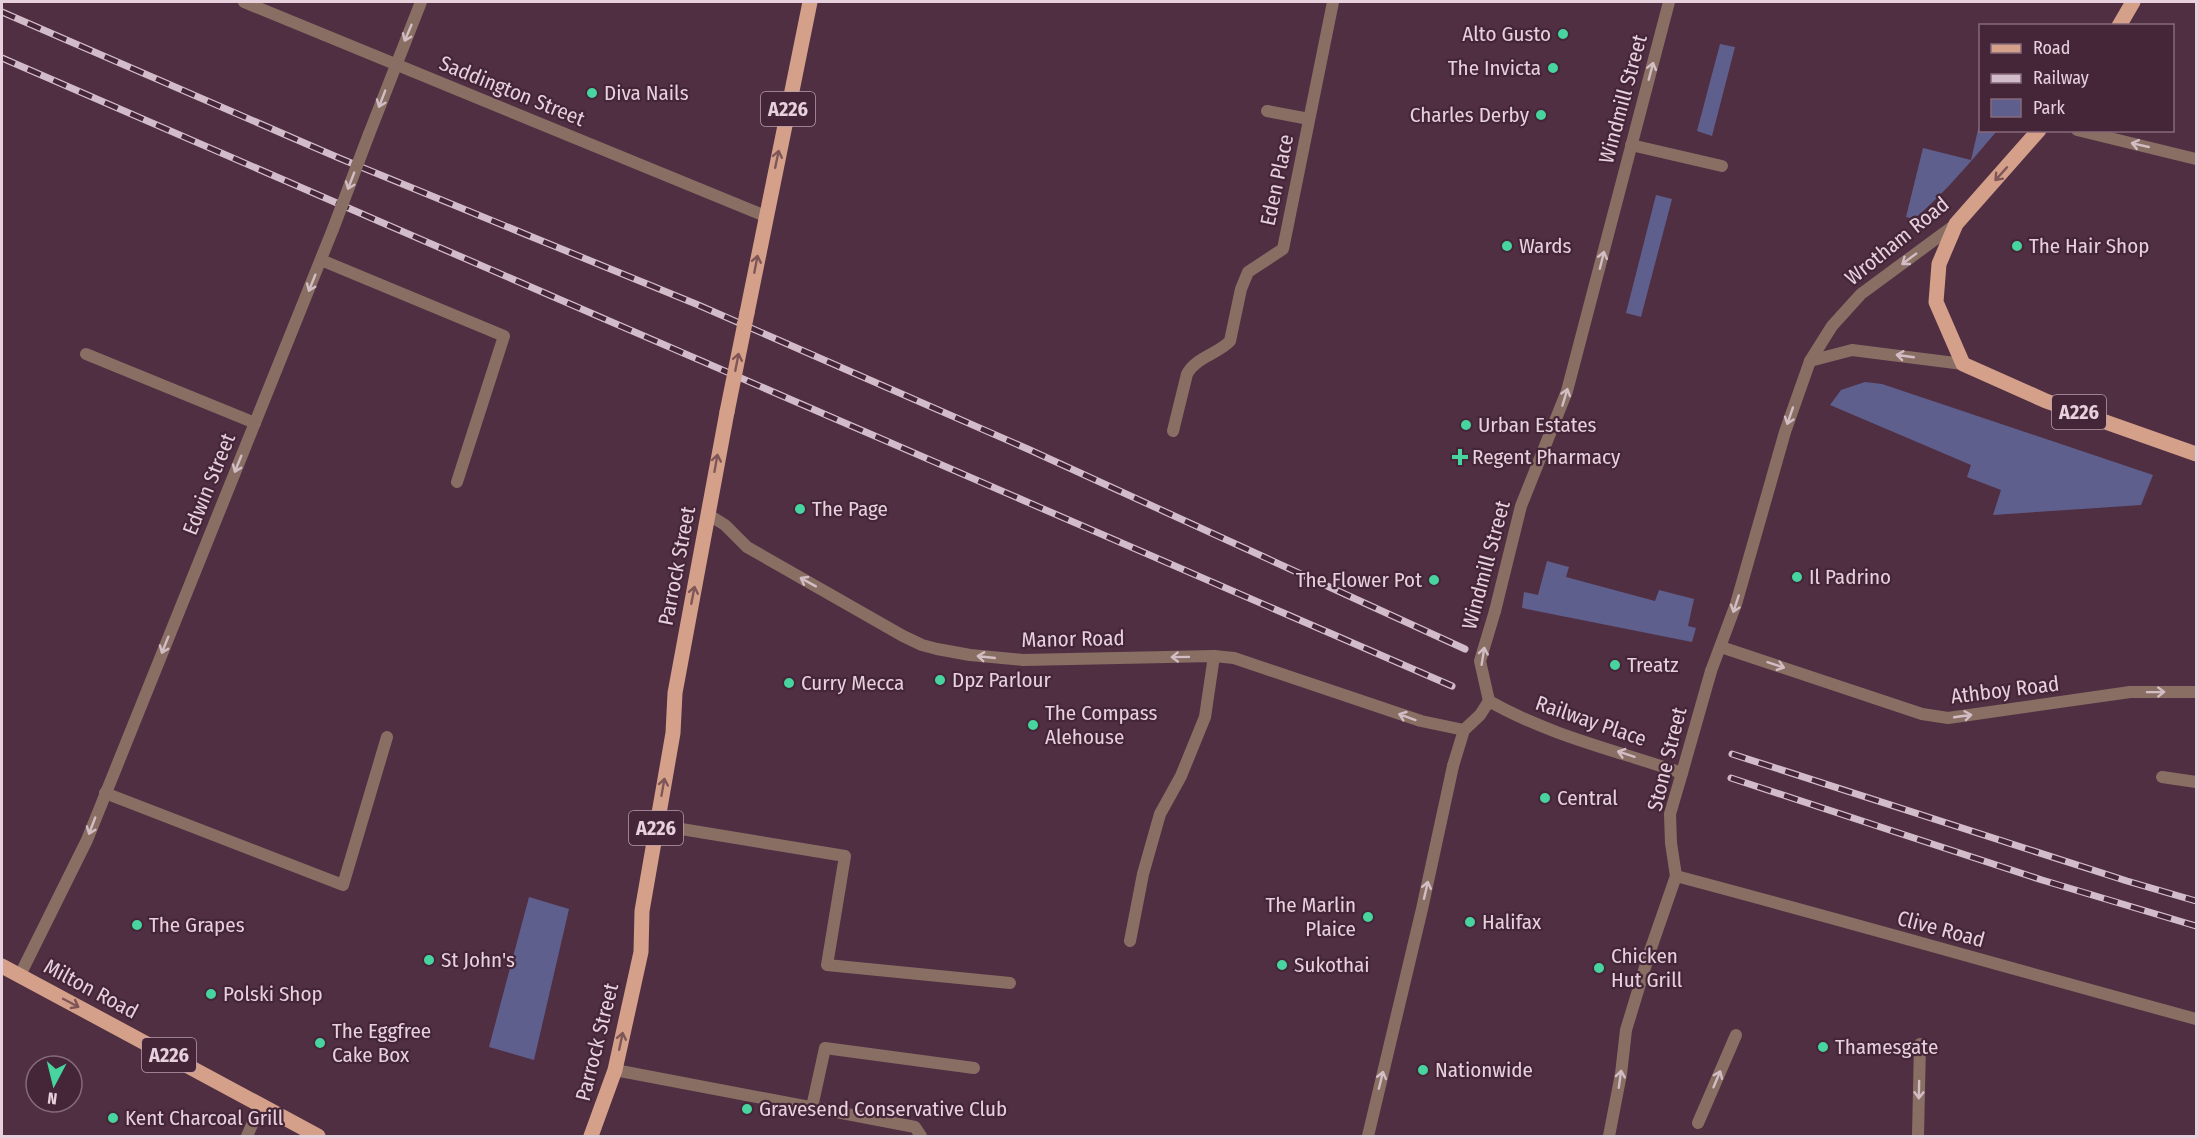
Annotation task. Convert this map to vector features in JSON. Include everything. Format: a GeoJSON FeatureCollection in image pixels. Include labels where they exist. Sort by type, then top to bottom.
{"type":"FeatureCollection","features":[{"type":"Feature","properties":{"kind":"main road","name":"Parrock Street"},"geometry":{"type":"LineString","coordinates":[[591,1137],[615,1070],[642,941],[641,916],[673,733],[677,681],[709,515],[716,465],[810,2]]}},
{"type":"Feature","properties":{"kind":"main road"},"geometry":{"type":"LineString","coordinates":[[2120,24],[2133,2]]}},
{"type":"Feature","properties":{"kind":"main road","name":"Wrotham Road"},"geometry":{"type":"LineString","coordinates":[[1956,224],[2037,132]]}},
{"type":"Feature","properties":{"kind":"main road"},"geometry":{"type":"LineString","coordinates":[[1956,224],[1939,264],[1936,302],[1963,364]]}},
{"type":"Feature","properties":{"kind":"main road","name":"A226"},"geometry":{"type":"LineString","coordinates":[[1963,364],[2046,401],[2196,454]]}},
{"type":"Feature","properties":{"kind":"main road","name":"Milton Road"},"geometry":{"type":"LineString","coordinates":[[2,966],[318,1137]]}},
{"type":"Feature","properties":{"kind":"street","name":"Saddington Street"},"geometry":{"type":"LineString","coordinates":[[244,2],[765,216]]}},
{"type":"Feature","properties":{"kind":"street","name":"Edwin Street"},"geometry":{"type":"LineString","coordinates":[[20,975],[74,868],[105,793],[321,260],[395,65],[422,2]]}},
{"type":"Feature","properties":{"kind":"street","name":"Eden Place"},"geometry":{"type":"LineString","coordinates":[[1173,431],[1191,366],[1224,347],[1230,341],[1241,289],[1248,272],[1283,249],[1333,2]]}},
{"type":"Feature","properties":{"kind":"street","name":"Windmill Street"},"geometry":{"type":"LineString","coordinates":[[1489,702],[1480,661],[1521,506],[1565,398],[1669,2]]}},
{"type":"Feature","properties":{"kind":"street"},"geometry":{"type":"LineString","coordinates":[[1267,111],[1309,119]]}},
{"type":"Feature","properties":{"kind":"street"},"geometry":{"type":"LineString","coordinates":[[2085,132],[2196,159]]}},
{"type":"Feature","properties":{"kind":"street"},"geometry":{"type":"LineString","coordinates":[[1631,145],[1722,166]]}},
{"type":"Feature","properties":{"kind":"street","name":"Wrotham Road"},"geometry":{"type":"LineString","coordinates":[[1810,362],[1832,326],[1861,294],[1956,224]]}},
{"type":"Feature","properties":{"kind":"street"},"geometry":{"type":"LineString","coordinates":[[321,260],[504,336],[457,482]]}},
{"type":"Feature","properties":{"kind":"street"},"geometry":{"type":"LineString","coordinates":[[1810,362],[1852,350],[1963,364]]}},
{"type":"Feature","properties":{"kind":"street"},"geometry":{"type":"LineString","coordinates":[[86,354],[255,423]]}},
{"type":"Feature","properties":{"kind":"street","name":"Stone Street"},"geometry":{"type":"LineString","coordinates":[[1609,1137],[1621,1074],[1626,1030],[1676,876],[1670,814],[1711,671],[1736,604],[1785,432],[1810,362]]}},
{"type":"Feature","properties":{"kind":"street","name":"Manor Road"},"geometry":{"type":"LineString","coordinates":[[709,515],[725,525],[742,543],[757,553],[922,645],[970,655],[1023,660],[1214,656],[1247,661],[1421,721],[1464,730]]}},
{"type":"Feature","properties":{"kind":"street","name":"Athboy Road"},"geometry":{"type":"LineString","coordinates":[[1721,647],[1922,714],[1948,718],[2130,692],[2196,692]]}},
{"type":"Feature","properties":{"kind":"street"},"geometry":{"type":"LineString","coordinates":[[1130,941],[1143,874],[1160,814],[1181,776],[1205,717],[1214,656]]}},
{"type":"Feature","properties":{"kind":"street"},"geometry":{"type":"LineString","coordinates":[[1368,1137],[1453,766],[1464,730],[1480,715],[1489,702]]}},
{"type":"Feature","properties":{"kind":"street","name":"Railway Place"},"geometry":{"type":"LineString","coordinates":[[1489,702],[1546,728],[1682,772]]}},
{"type":"Feature","properties":{"kind":"street"},"geometry":{"type":"LineString","coordinates":[[105,793],[343,885],[387,737]]}},
{"type":"Feature","properties":{"kind":"street"},"geometry":{"type":"LineString","coordinates":[[2162,777],[2196,782]]}},
{"type":"Feature","properties":{"kind":"street"},"geometry":{"type":"LineString","coordinates":[[657,825],[845,856],[827,965],[1010,982]]}},
{"type":"Feature","properties":{"kind":"street","name":"Clive Road"},"geometry":{"type":"LineString","coordinates":[[1676,876],[2196,1019]]}},
{"type":"Feature","properties":{"kind":"street"},"geometry":{"type":"LineString","coordinates":[[1698,1123],[1736,1035]]}},
{"type":"Feature","properties":{"kind":"street"},"geometry":{"type":"LineString","coordinates":[[1918,1135],[1920,1044]]}},
{"type":"Feature","properties":{"kind":"street"},"geometry":{"type":"LineString","coordinates":[[812,1107],[825,1048],[974,1068]]}},
{"type":"Feature","properties":{"kind":"street"},"geometry":{"type":"LineString","coordinates":[[615,1070],[915,1127],[921,1137]]}},
{"type":"Feature","properties":{"kind":"street"},"geometry":{"type":"LineString","coordinates":[[247,1137],[260,1107]]}},
{"type":"Feature","properties":{"kind":"green space"},"geometry":{"type":"Polygon","coordinates":[[[1720,44],[1735,47],[1712,136],[1697,131],[1720,44]]]}},
{"type":"Feature","properties":{"kind":"green space"},"geometry":{"type":"Polygon","coordinates":[[[1979,125],[1979,132],[1996,132],[1957,176],[1925,209],[1914,219],[1906,217],[1923,148],[1971,160],[1979,125]]]}},
{"type":"Feature","properties":{"kind":"green space"},"geometry":{"type":"Polygon","coordinates":[[[1656,195],[1672,199],[1641,317],[1626,313],[1656,195]]]}},
{"type":"Feature","properties":{"kind":"green space"},"geometry":{"type":"Polygon","coordinates":[[[1865,382],[1882,384],[2153,475],[2141,505],[1993,515],[2001,490],[1967,477],[1971,465],[1830,405],[1841,390],[1865,382]]]}},
{"type":"Feature","properties":{"kind":"green space"},"geometry":{"type":"Polygon","coordinates":[[[1547,561],[1569,567],[1566,577],[1655,601],[1659,590],[1694,599],[1688,626],[1696,628],[1692,642],[1522,608],[1524,592],[1538,595],[1547,561]]]}},
{"type":"Feature","properties":{"kind":"green space"},"geometry":{"type":"Polygon","coordinates":[[[529,897],[569,909],[534,1060],[489,1047],[529,897]]]}},
{"type":"Feature","properties":{"kind":"railway"},"geometry":{"type":"LineString","coordinates":[[2,12],[339,158],[696,304],[1030,450],[1465,649]]}},
{"type":"Feature","properties":{"kind":"railway"},"geometry":{"type":"LineString","coordinates":[[2,58],[1452,686]]}},
{"type":"Feature","properties":{"kind":"railway"},"geometry":{"type":"LineString","coordinates":[[1732,754],[2196,901]]}},
{"type":"Feature","properties":{"kind":"railway"},"geometry":{"type":"LineString","coordinates":[[1731,778],[2042,880],[2196,926]]}},
{"type":"Feature","properties":{"kind":"place","name":"Alto Gusto"},"geometry":{"type":"Point","coordinates":[1563,34]}},
{"type":"Feature","properties":{"kind":"place","name":"The Invicta"},"geometry":{"type":"Point","coordinates":[1553,68]}},
{"type":"Feature","properties":{"kind":"place","name":"Diva Nails"},"geometry":{"type":"Point","coordinates":[592,93]}},
{"type":"Feature","properties":{"kind":"place","name":"Charles Derby"},"geometry":{"type":"Point","coordinates":[1541,115]}},
{"type":"Feature","properties":{"kind":"place","name":"Wards"},"geometry":{"type":"Point","coordinates":[1507,246]}},
{"type":"Feature","properties":{"kind":"place","name":"The Hair Shop"},"geometry":{"type":"Point","coordinates":[2017,246]}},
{"type":"Feature","properties":{"kind":"place","name":"Urban Estates"},"geometry":{"type":"Point","coordinates":[1466,425]}},
{"type":"Feature","properties":{"kind":"place","name":"Regent Pharmacy"},"geometry":{"type":"Point","coordinates":[1460,457]}},
{"type":"Feature","properties":{"kind":"place","name":"The Page"},"geometry":{"type":"Point","coordinates":[800,509]}},
{"type":"Feature","properties":{"kind":"place","name":"Il Padrino"},"geometry":{"type":"Point","coordinates":[1797,577]}},
{"type":"Feature","properties":{"kind":"place","name":"The Flower Pot"},"geometry":{"type":"Point","coordinates":[1434,580]}},
{"type":"Feature","properties":{"kind":"place","name":"Treatz"},"geometry":{"type":"Point","coordinates":[1615,665]}},
{"type":"Feature","properties":{"kind":"place","name":"Dpz Parlour"},"geometry":{"type":"Point","coordinates":[940,680]}},
{"type":"Feature","properties":{"kind":"place","name":"Curry Mecca"},"geometry":{"type":"Point","coordinates":[789,683]}},
{"type":"Feature","properties":{"kind":"place","name":"The Compass Alehouse"},"geometry":{"type":"Point","coordinates":[1033,725]}},
{"type":"Feature","properties":{"kind":"place","name":"Central"},"geometry":{"type":"Point","coordinates":[1545,798]}},
{"type":"Feature","properties":{"kind":"place","name":"The Marlin Plaice"},"geometry":{"type":"Point","coordinates":[1368,917]}},
{"type":"Feature","properties":{"kind":"place","name":"Halifax"},"geometry":{"type":"Point","coordinates":[1470,922]}},
{"type":"Feature","properties":{"kind":"place","name":"The Grapes"},"geometry":{"type":"Point","coordinates":[137,925]}},
{"type":"Feature","properties":{"kind":"place","name":"St John's"},"geometry":{"type":"Point","coordinates":[429,960]}},
{"type":"Feature","properties":{"kind":"place","name":"Sukothai"},"geometry":{"type":"Point","coordinates":[1282,965]}},
{"type":"Feature","properties":{"kind":"place","name":"Chicken Hut Grill"},"geometry":{"type":"Point","coordinates":[1599,968]}},
{"type":"Feature","properties":{"kind":"place","name":"Polski Shop"},"geometry":{"type":"Point","coordinates":[211,994]}},
{"type":"Feature","properties":{"kind":"place","name":"The Eggfree Cake Box"},"geometry":{"type":"Point","coordinates":[320,1043]}},
{"type":"Feature","properties":{"kind":"place","name":"Thamesgate"},"geometry":{"type":"Point","coordinates":[1823,1047]}},
{"type":"Feature","properties":{"kind":"place","name":"Nationwide"},"geometry":{"type":"Point","coordinates":[1423,1070]}},
{"type":"Feature","properties":{"kind":"place","name":"Gravesend Conservative Club"},"geometry":{"type":"Point","coordinates":[747,1109]}},
{"type":"Feature","properties":{"kind":"place","name":"Kent Charcoal Grill"},"geometry":{"type":"Point","coordinates":[113,1118]}}]}
